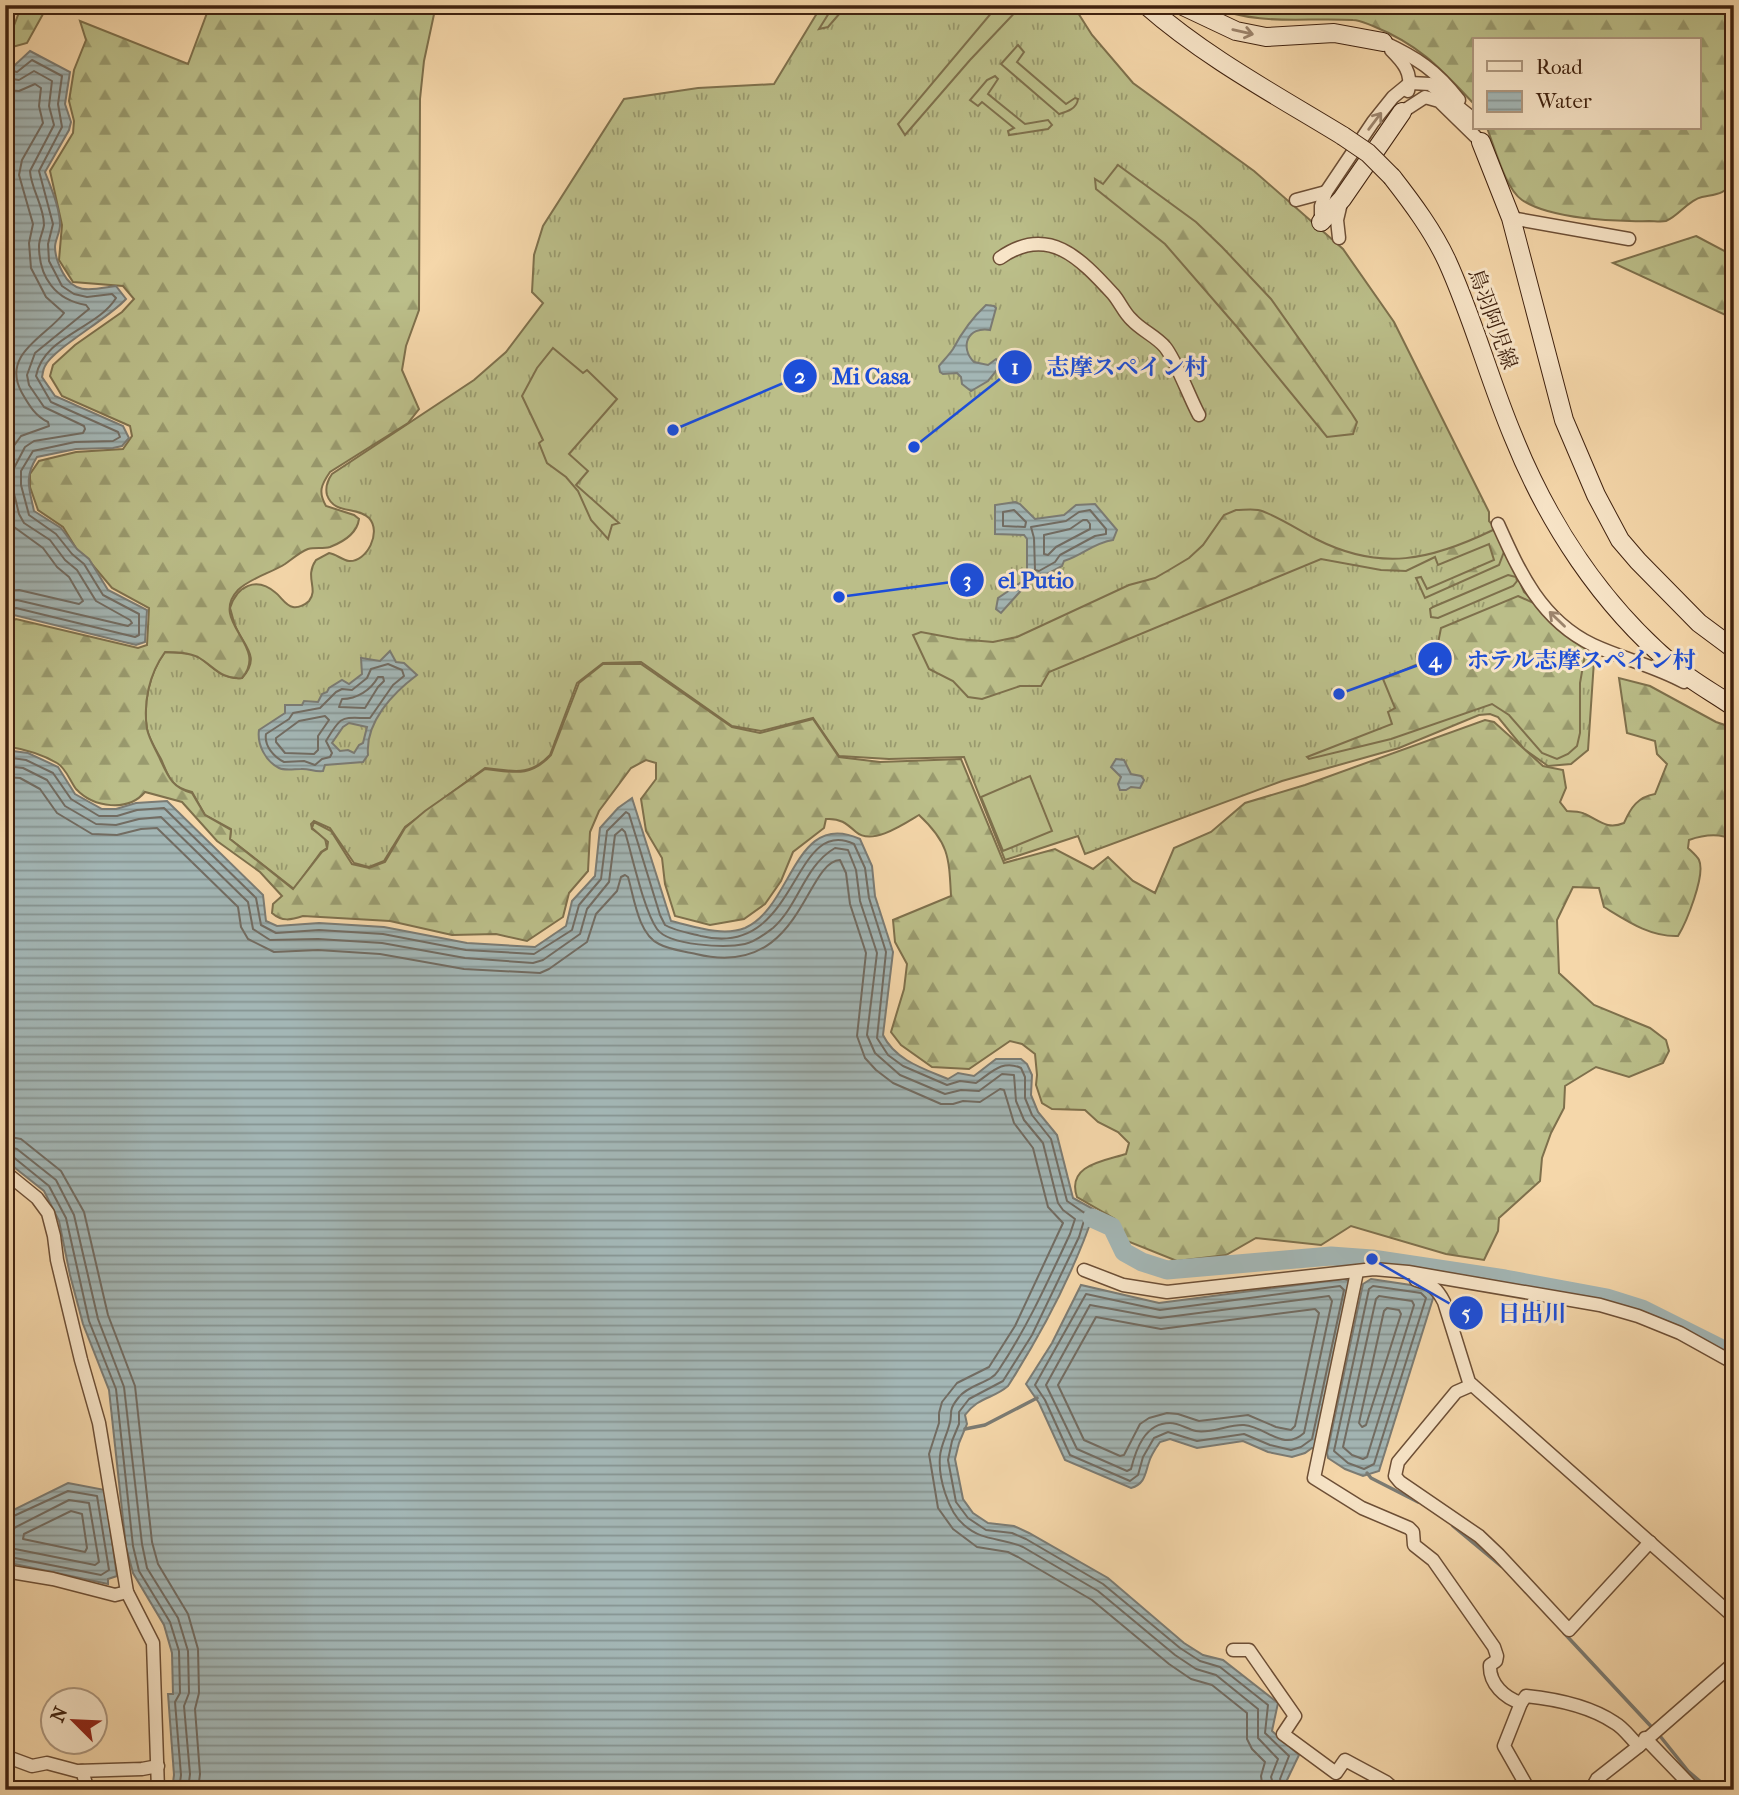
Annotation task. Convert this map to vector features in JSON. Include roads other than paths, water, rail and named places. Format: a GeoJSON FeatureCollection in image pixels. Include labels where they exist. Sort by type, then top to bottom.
{"type":"FeatureCollection","features":[{"type":"Feature","properties":{"kind":"main road","name":"鳥羽阿児線"},"geometry":{"type":"LineString","coordinates":[[1146,5],[1175,30],[1227,65],[1368,153],[1392,177],[1423,218],[1447,261],[1513,437],[1534,485],[1564,536],[1600,591],[1636,632],[1674,666],[1734,708]]}},
{"type":"Feature","properties":{"kind":"main road"},"geometry":{"type":"LineString","coordinates":[[1181,5],[1236,31],[1266,37],[1334,33],[1383,42]]}},
{"type":"Feature","properties":{"kind":"main road"},"geometry":{"type":"LineString","coordinates":[[1321,222],[1334,196],[1402,112]]}},
{"type":"Feature","properties":{"kind":"main road"},"geometry":{"type":"LineString","coordinates":[[1477,130],[1511,218],[1564,420],[1595,495],[1620,540],[1638,561],[1699,623],[1734,649]]}},
{"type":"Feature","properties":{"kind":"street"},"geometry":{"type":"LineString","coordinates":[[1383,42],[1405,64],[1410,83],[1402,112]]}},
{"type":"Feature","properties":{"kind":"street"},"geometry":{"type":"LineString","coordinates":[[1383,42],[1412,56],[1442,78],[1473,124]]}},
{"type":"Feature","properties":{"kind":"street"},"geometry":{"type":"LineString","coordinates":[[1339,238],[1334,196],[1373,122],[1393,97],[1410,83],[1430,84],[1473,125]]}},
{"type":"Feature","properties":{"kind":"street"},"geometry":{"type":"LineString","coordinates":[[1402,112],[1425,97],[1439,101],[1473,126]]}},
{"type":"Feature","properties":{"kind":"street"},"geometry":{"type":"LineString","coordinates":[[1296,200],[1334,196]]}},
{"type":"Feature","properties":{"kind":"street"},"geometry":{"type":"LineString","coordinates":[[1511,218],[1629,239]]}},
{"type":"Feature","properties":{"kind":"street"},"geometry":{"type":"LineString","coordinates":[[1000,258],[1021,245],[1030,243],[1071,253],[1114,295],[1131,320],[1166,348],[1199,415]]}},
{"type":"Feature","properties":{"kind":"street"},"geometry":{"type":"LineString","coordinates":[[1497,524],[1528,587],[1555,617],[1592,644],[1663,670],[1734,708]]}},
{"type":"Feature","properties":{"kind":"street"},"geometry":{"type":"LineString","coordinates":[[5,1172],[37,1198],[48,1213],[81,1360],[99,1423],[127,1592],[153,1643],[158,1790]]}},
{"type":"Feature","properties":{"kind":"street"},"geometry":{"type":"LineString","coordinates":[[1084,1270],[1123,1286],[1167,1292],[1374,1269],[1408,1272],[1601,1305],[1680,1333],[1734,1363]]}},
{"type":"Feature","properties":{"kind":"street"},"geometry":{"type":"LineString","coordinates":[[1357,1272],[1417,1280],[1429,1283],[1438,1290],[1469,1382],[1734,1617]]}},
{"type":"Feature","properties":{"kind":"street"},"geometry":{"type":"LineString","coordinates":[[1357,1272],[1314,1478],[1362,1508],[1413,1532],[1414,1545],[1433,1560],[1494,1647],[1496,1661],[1490,1665],[1489,1670],[1493,1681],[1499,1690],[1521,1703]]}},
{"type":"Feature","properties":{"kind":"street"},"geometry":{"type":"LineString","coordinates":[[1472,1385],[1456,1392],[1398,1462],[1395,1476],[1400,1482],[1479,1536],[1569,1630],[1650,1542]]}},
{"type":"Feature","properties":{"kind":"street"},"geometry":{"type":"LineString","coordinates":[[5,1571],[53,1579],[115,1595],[127,1592]]}},
{"type":"Feature","properties":{"kind":"street"},"geometry":{"type":"LineString","coordinates":[[1233,1650],[1249,1650],[1295,1716],[1283,1734],[1336,1773],[1345,1760],[1386,1782],[1395,1790]]}},
{"type":"Feature","properties":{"kind":"street"},"geometry":{"type":"LineString","coordinates":[[1591,1790],[1597,1779],[1734,1663]]}},
{"type":"Feature","properties":{"kind":"street"},"geometry":{"type":"LineString","coordinates":[[1529,1790],[1504,1746],[1526,1696],[1551,1698],[1616,1723],[1642,1742],[1696,1790]]}},
{"type":"Feature","properties":{"kind":"street"},"geometry":{"type":"LineString","coordinates":[[5,1756],[32,1766],[47,1763],[82,1771],[159,1766]]}},
{"type":"Feature","properties":{"kind":"street"},"geometry":{"type":"LineString","coordinates":[[82,1771],[88,1790]]}},
{"type":"Feature","properties":{"kind":"water"},"geometry":{"type":"Polygon","coordinates":[[[30,51],[70,72],[65,104],[71,122],[69,130],[45,172],[60,218],[55,247],[58,263],[73,285],[86,289],[116,286],[126,299],[50,359],[42,377],[55,396],[123,426],[129,438],[122,446],[113,448],[76,449],[37,457],[30,471],[29,489],[34,511],[61,528],[77,549],[89,559],[108,590],[147,610],[145,642],[136,645],[14,615],[5,621],[5,62],[15,65],[30,51]]]}},
{"type":"Feature","properties":{"kind":"water"},"geometry":{"type":"Polygon","coordinates":[[[986,305],[996,308],[990,330],[971,334],[967,350],[974,362],[988,365],[996,359],[1001,365],[988,381],[971,391],[962,384],[957,373],[943,374],[939,366],[986,305]]]}},
{"type":"Feature","properties":{"kind":"water"},"geometry":{"type":"Polygon","coordinates":[[[1015,502],[1035,519],[1064,515],[1076,505],[1095,504],[1117,530],[1113,540],[1064,561],[1062,566],[1025,586],[1001,613],[996,609],[998,598],[1026,579],[1027,574],[1027,539],[1024,535],[995,534],[995,505],[1015,502]]]}},
{"type":"Feature","properties":{"kind":"water"},"geometry":{"type":"Polygon","coordinates":[[[390,651],[396,662],[404,663],[417,675],[382,709],[371,731],[368,755],[363,762],[325,765],[323,771],[287,770],[274,765],[266,757],[259,730],[285,713],[285,705],[302,705],[304,701],[318,702],[329,688],[342,680],[349,684],[362,674],[361,658],[380,661],[390,651]],[[349,723],[332,743],[340,751],[348,750],[354,753],[363,743],[367,727],[349,723]]]}},
{"type":"Feature","properties":{"kind":"water"},"geometry":{"type":"Polygon","coordinates":[[[5,750],[28,753],[58,767],[75,794],[102,809],[167,801],[263,895],[266,921],[277,926],[319,923],[384,927],[467,943],[535,947],[566,926],[572,901],[595,876],[600,828],[618,808],[632,798],[671,921],[708,930],[745,928],[761,917],[807,848],[821,837],[838,833],[860,839],[872,866],[875,896],[893,952],[883,1035],[888,1044],[911,1063],[948,1079],[958,1073],[974,1076],[996,1059],[1021,1059],[1027,1064],[1032,1075],[1031,1095],[1038,1112],[1057,1135],[1073,1198],[1095,1210],[1057,1301],[1008,1386],[980,1401],[965,1415],[967,1424],[955,1459],[963,1499],[973,1513],[988,1523],[1014,1526],[1108,1578],[1184,1643],[1203,1655],[1223,1660],[1278,1703],[1272,1731],[1299,1755],[1287,1780],[1303,1790],[172,1790],[174,1775],[168,1694],[173,1694],[172,1653],[164,1625],[133,1573],[126,1547],[109,1390],[83,1324],[59,1221],[44,1191],[5,1160],[5,750]]]}},
{"type":"Feature","properties":{"kind":"water"},"geometry":{"type":"Polygon","coordinates":[[[1116,759],[1124,760],[1131,774],[1141,776],[1144,780],[1140,788],[1120,790],[1118,784],[1121,777],[1111,767],[1116,759]]]}},
{"type":"Feature","properties":{"kind":"water"},"geometry":{"type":"Polygon","coordinates":[[[1344,1279],[1353,1282],[1317,1449],[1312,1448],[1305,1453],[1292,1457],[1268,1452],[1243,1441],[1197,1448],[1170,1439],[1160,1442],[1142,1481],[1131,1488],[1065,1460],[1039,1403],[1026,1384],[1052,1343],[1081,1285],[1159,1303],[1344,1279]]]}},
{"type":"Feature","properties":{"kind":"water"},"geometry":{"type":"Polygon","coordinates":[[[1371,1279],[1424,1287],[1435,1292],[1379,1471],[1363,1476],[1345,1469],[1328,1458],[1327,1453],[1363,1284],[1371,1279]]]}},
{"type":"Feature","properties":{"kind":"water"},"geometry":{"type":"Polygon","coordinates":[[[68,1483],[105,1490],[117,1576],[108,1579],[108,1584],[5,1562],[5,1514],[68,1483]]]}},
{"type":"Feature","properties":{"kind":"waterway"},"geometry":{"type":"LineString","coordinates":[[1092,1218],[1112,1227],[1124,1252],[1142,1262],[1167,1270],[1331,1256],[1372,1259],[1607,1298],[1642,1309],[1734,1355]]}},
{"type":"Feature","properties":{"kind":"waterway"},"geometry":{"type":"LineString","coordinates":[[965,1429],[985,1425],[1037,1398]]}},
{"type":"Feature","properties":{"kind":"waterway"},"geometry":{"type":"LineString","coordinates":[[1367,1473],[1371,1478],[1418,1502]]}},
{"type":"Feature","properties":{"kind":"waterway"},"geometry":{"type":"LineString","coordinates":[[1453,1526],[1501,1566]]}},
{"type":"Feature","properties":{"kind":"waterway"},"geometry":{"type":"LineString","coordinates":[[1564,1633],[1660,1736],[1688,1771],[1710,1790]]}},
{"type":"Feature","properties":{"kind":"place","name":"Mi Casa"},"geometry":{"type":"Point","coordinates":[673,430]}},
{"type":"Feature","properties":{"kind":"place","name":"志摩スペイン村"},"geometry":{"type":"Point","coordinates":[914,447]}},
{"type":"Feature","properties":{"kind":"place","name":"el Putio"},"geometry":{"type":"Point","coordinates":[839,597]}},
{"type":"Feature","properties":{"kind":"place","name":"ホテル志摩スペイン村"},"geometry":{"type":"Point","coordinates":[1339,694]}},
{"type":"Feature","properties":{"kind":"place","name":"日出川"},"geometry":{"type":"Point","coordinates":[1372,1259]}}]}
